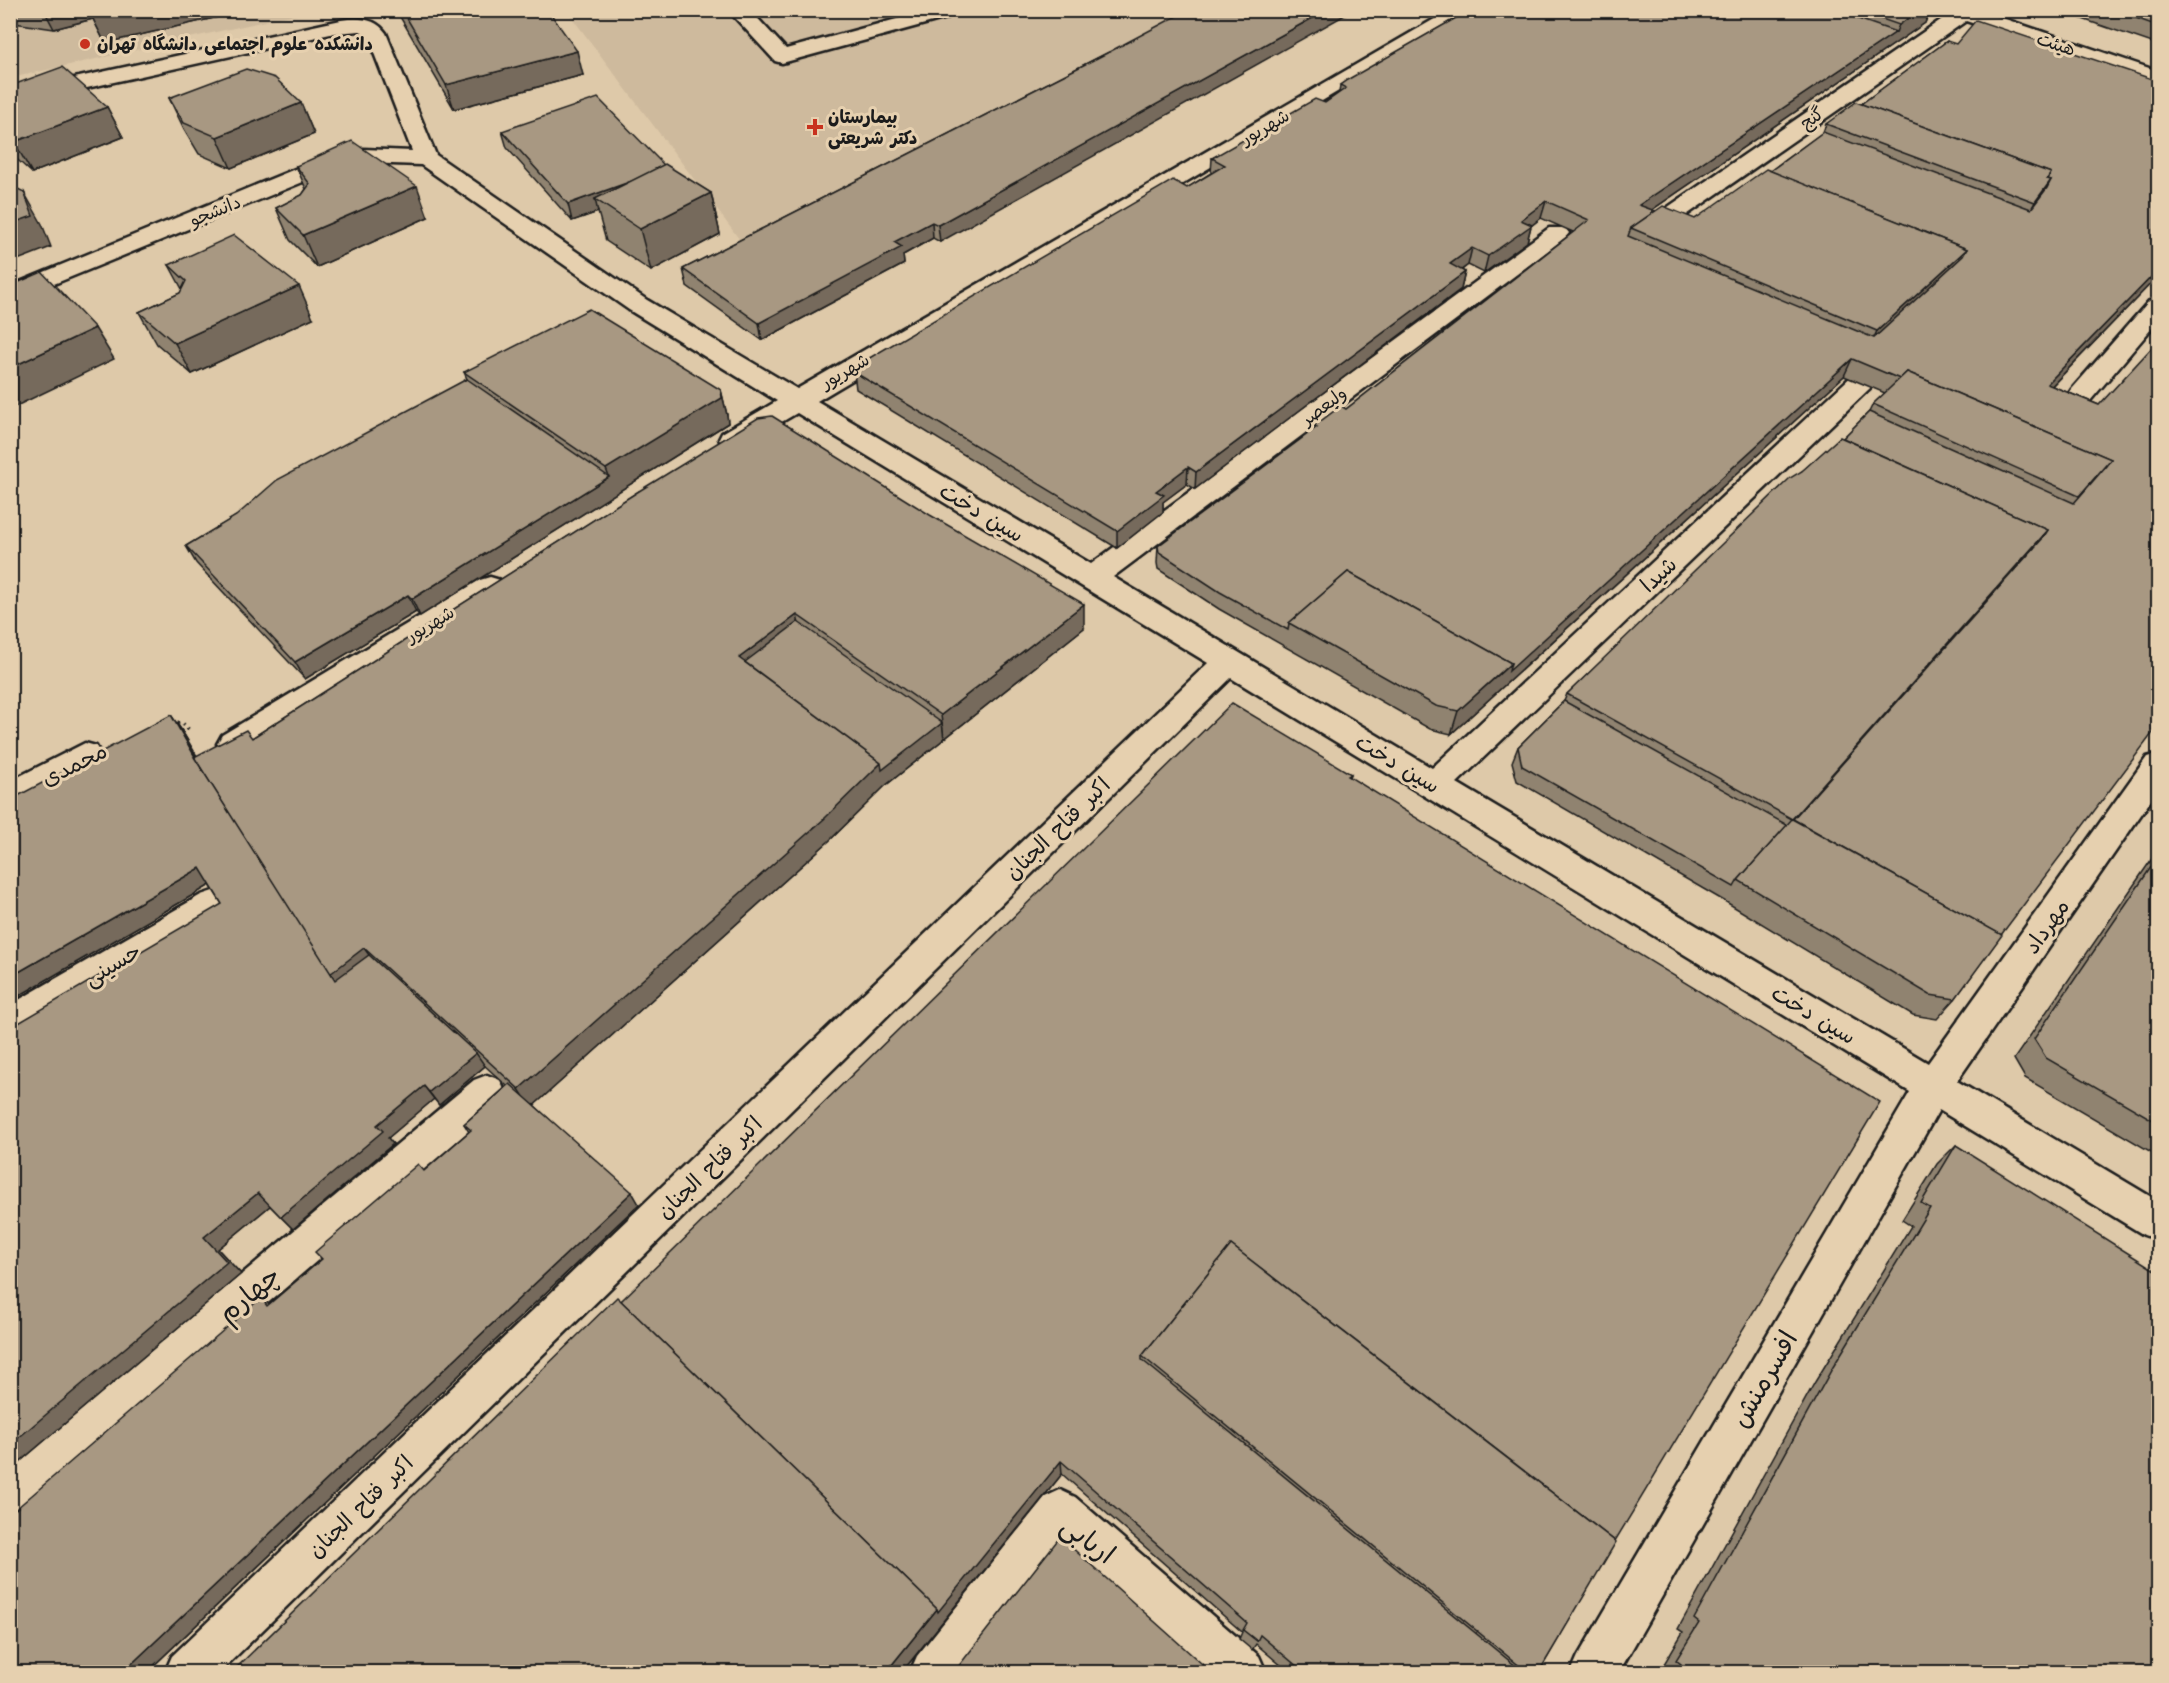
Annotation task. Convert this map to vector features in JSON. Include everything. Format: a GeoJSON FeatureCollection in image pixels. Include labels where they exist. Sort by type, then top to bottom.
{"type":"FeatureCollection","features":[{"type":"Feature","properties":{"kind":"street"},"geometry":{"type":"LineString","coordinates":[[738,10],[782,57],[943,12]]}},
{"type":"Feature","properties":{"kind":"street","name":"شهریور"},"geometry":{"type":"LineString","coordinates":[[714,450],[1465,10]]}},
{"type":"Feature","properties":{"kind":"street","name":"هیئت"},"geometry":{"type":"LineString","coordinates":[[2018,10],[2083,32]]}},
{"type":"Feature","properties":{"kind":"street","name":"هیئت"},"geometry":{"type":"LineString","coordinates":[[1962,12],[2158,78]]}},
{"type":"Feature","properties":{"kind":"street","name":"گنج"},"geometry":{"type":"LineString","coordinates":[[1660,223],[1962,12]]}},
{"type":"Feature","properties":{"kind":"street"},"geometry":{"type":"LineString","coordinates":[[10,99],[335,27],[362,24],[371,27],[376,33],[426,158]]}},
{"type":"Feature","properties":{"kind":"street","name":"دانشجو"},"geometry":{"type":"LineString","coordinates":[[10,295],[337,160],[363,156],[426,158]]}},
{"type":"Feature","properties":{"kind":"street","name":"سین دخت"},"geometry":{"type":"LineString","coordinates":[[426,158],[638,305],[2158,1222]]}},
{"type":"Feature","properties":{"kind":"street","name":"ولیعصر"},"geometry":{"type":"LineString","coordinates":[[1092,579],[1557,233]]}},
{"type":"Feature","properties":{"kind":"street"},"geometry":{"type":"LineString","coordinates":[[2081,395],[2150,330],[2158,306]]}},
{"type":"Feature","properties":{"kind":"street","name":"شیدا"},"geometry":{"type":"LineString","coordinates":[[1434,785],[1881,363]]}},
{"type":"Feature","properties":{"kind":"street","name":"شهریور"},"geometry":{"type":"LineString","coordinates":[[233,744],[510,575]]}},
{"type":"Feature","properties":{"kind":"street","name":"اکبر فتاح الجنان"},"geometry":{"type":"LineString","coordinates":[[188,1672],[1229,661]]}},
{"type":"Feature","properties":{"kind":"street","name":"محمدی"},"geometry":{"type":"LineString","coordinates":[[10,796],[85,755]]}},
{"type":"Feature","properties":{"kind":"street","name":"مهرداد"},"geometry":{"type":"LineString","coordinates":[[1933,1086],[2158,766]]}},
{"type":"Feature","properties":{"kind":"street","name":"حسینی"},"geometry":{"type":"LineString","coordinates":[[10,1024],[213,905]]}},
{"type":"Feature","properties":{"kind":"street","name":"افسرمنش"},"geometry":{"type":"LineString","coordinates":[[1594,1672],[1933,1086]]}},
{"type":"Feature","properties":{"kind":"street","name":"چهارم"},"geometry":{"type":"LineString","coordinates":[[10,1496],[487,1092]]}},
{"type":"Feature","properties":{"kind":"street","name":"اربابی"},"geometry":{"type":"LineString","coordinates":[[933,1672],[1060,1512],[1243,1672]]}},
{"type":"Feature","properties":{"kind":"path"},"geometry":{"type":"LineString","coordinates":[[163,727],[181,722],[211,751],[233,744]]}},
{"type":"Feature","properties":{"kind":"shaded area","name":"دانشکده علوم اجتماعی دانشگاه تهران"},"geometry":{"type":"Polygon","coordinates":[[[11,10],[310,11],[11,78],[11,10]]]}},
{"type":"Feature","properties":{"kind":"shaded area","name":"بیمارستان دکتر شریعتی"},"geometry":{"type":"Polygon","coordinates":[[[567,11],[1208,11],[743,244],[567,11]]]}},
{"type":"Feature","properties":{"kind":"building"},"geometry":{"type":"Polygon","coordinates":[[[402,10],[548,10],[577,51],[446,85],[402,10]]]}},
{"type":"Feature","properties":{"kind":"building"},"geometry":{"type":"Polygon","coordinates":[[[1188,10],[1327,10],[938,225],[932,222],[894,242],[902,247],[759,323],[683,269],[1109,52],[1188,10]]]}},
{"type":"Feature","properties":{"kind":"building"},"geometry":{"type":"Polygon","coordinates":[[[1470,10],[1832,10],[1896,32],[1639,205],[1655,211],[1631,228],[1628,236],[1874,338],[1963,256],[1967,249],[1770,171],[1823,132],[2031,209],[2047,188],[2051,180],[2048,180],[2051,173],[1861,104],[1947,41],[1956,44],[1976,20],[2158,81],[2158,270],[2047,384],[2099,405],[2158,341],[2158,726],[2001,935],[1793,819],[2048,530],[1843,438],[1869,412],[2074,503],[2111,459],[1907,372],[1900,379],[1852,359],[1509,671],[1511,663],[1348,572],[1289,623],[1288,630],[1220,592],[1159,552],[1158,546],[1317,427],[1314,426],[1341,406],[1346,409],[1589,220],[1546,201],[1521,220],[1532,225],[1488,256],[1472,248],[1450,264],[1465,272],[1196,472],[1188,467],[1156,491],[1164,495],[1117,531],[854,372],[854,367],[1173,180],[1187,188],[1225,165],[1212,158],[1315,99],[1325,103],[1346,88],[1340,85],[1347,80],[1470,10]]]}},
{"type":"Feature","properties":{"kind":"building"},"geometry":{"type":"Polygon","coordinates":[[[1856,10],[1919,10],[1899,25],[1856,10]]]}},
{"type":"Feature","properties":{"kind":"building"},"geometry":{"type":"Polygon","coordinates":[[[2113,10],[2158,10],[2158,26],[2113,10]]]}},
{"type":"Feature","properties":{"kind":"building"},"geometry":{"type":"Polygon","coordinates":[[[62,67],[107,107],[14,142],[10,139],[10,86],[62,67]]]}},
{"type":"Feature","properties":{"kind":"building"},"geometry":{"type":"Polygon","coordinates":[[[246,69],[275,78],[301,103],[217,137],[184,123],[169,98],[246,69]]]}},
{"type":"Feature","properties":{"kind":"building"},"geometry":{"type":"Polygon","coordinates":[[[598,98],[664,165],[632,181],[568,204],[502,131],[598,98]]]}},
{"type":"Feature","properties":{"kind":"building"},"geometry":{"type":"Polygon","coordinates":[[[1856,102],[2051,173],[2047,179],[2051,180],[2035,202],[1826,124],[1856,102]]]}},
{"type":"Feature","properties":{"kind":"building"},"geometry":{"type":"Polygon","coordinates":[[[352,141],[417,186],[303,235],[276,208],[302,195],[310,184],[296,166],[352,141]]]}},
{"type":"Feature","properties":{"kind":"building"},"geometry":{"type":"Polygon","coordinates":[[[665,164],[711,193],[640,229],[595,199],[665,164]]]}},
{"type":"Feature","properties":{"kind":"building"},"geometry":{"type":"Polygon","coordinates":[[[1766,169],[1967,249],[1877,331],[1631,228],[1663,206],[1695,219],[1766,169]]]}},
{"type":"Feature","properties":{"kind":"building"},"geometry":{"type":"Polygon","coordinates":[[[10,185],[24,192],[33,216],[10,224],[10,185]]]}},
{"type":"Feature","properties":{"kind":"building"},"geometry":{"type":"Polygon","coordinates":[[[234,235],[299,286],[175,343],[139,312],[180,293],[186,281],[169,265],[234,235]]]}},
{"type":"Feature","properties":{"kind":"building"},"geometry":{"type":"Polygon","coordinates":[[[42,272],[95,328],[10,368],[10,286],[42,272]]]}},
{"type":"Feature","properties":{"kind":"building"},"geometry":{"type":"Polygon","coordinates":[[[589,309],[721,390],[722,398],[606,469],[464,372],[589,309]]]}},
{"type":"Feature","properties":{"kind":"building"},"geometry":{"type":"Polygon","coordinates":[[[1907,372],[2111,459],[2079,496],[1873,404],[1907,372]]]}},
{"type":"Feature","properties":{"kind":"building"},"geometry":{"type":"Polygon","coordinates":[[[467,379],[609,477],[412,599],[408,595],[295,662],[186,546],[236,516],[277,480],[467,379]]]}},
{"type":"Feature","properties":{"kind":"building"},"geometry":{"type":"Polygon","coordinates":[[[772,416],[930,515],[1084,604],[941,715],[797,615],[739,658],[881,763],[824,819],[519,1089],[364,948],[330,974],[194,757],[246,730],[252,738],[639,491],[758,418],[772,416]]]}},
{"type":"Feature","properties":{"kind":"building"},"geometry":{"type":"Polygon","coordinates":[[[1840,437],[2048,530],[1792,819],[1567,694],[1790,478],[1802,471],[1840,437]]]}},
{"type":"Feature","properties":{"kind":"building"},"geometry":{"type":"Polygon","coordinates":[[[1348,572],[1511,663],[1458,711],[1436,706],[1289,623],[1348,572]]]}},
{"type":"Feature","properties":{"kind":"building"},"geometry":{"type":"Polygon","coordinates":[[[798,622],[942,723],[882,770],[881,763],[745,662],[798,622]]]}},
{"type":"Feature","properties":{"kind":"building"},"geometry":{"type":"Polygon","coordinates":[[[1564,701],[1787,825],[1734,887],[1522,766],[1518,747],[1564,701]]]}},
{"type":"Feature","properties":{"kind":"building"},"geometry":{"type":"Polygon","coordinates":[[[1232,703],[1351,774],[1348,776],[1880,1102],[1615,1541],[1231,1245],[1142,1356],[1142,1360],[1523,1672],[1304,1672],[1260,1635],[1257,1641],[1243,1630],[1247,1623],[1061,1461],[938,1612],[621,1301],[1232,703]]]}},
{"type":"Feature","properties":{"kind":"building"},"geometry":{"type":"Polygon","coordinates":[[[171,715],[194,757],[335,980],[369,955],[476,1053],[429,1092],[424,1086],[377,1125],[383,1131],[281,1217],[258,1193],[204,1237],[227,1262],[10,1445],[10,1028],[222,904],[200,868],[10,977],[10,800],[171,715]]]}},
{"type":"Feature","properties":{"kind":"building"},"geometry":{"type":"Polygon","coordinates":[[[1792,819],[2002,935],[1955,999],[1930,995],[1738,880],[1792,819]]]}},
{"type":"Feature","properties":{"kind":"building"},"geometry":{"type":"Polygon","coordinates":[[[2158,857],[2158,1123],[2046,1058],[2034,1039],[2158,857]]]}},
{"type":"Feature","properties":{"kind":"building"},"geometry":{"type":"Polygon","coordinates":[[[510,1084],[632,1192],[123,1672],[10,1672],[10,1514],[261,1298],[267,1306],[322,1259],[315,1252],[418,1164],[424,1171],[471,1130],[464,1124],[510,1084]]]}},
{"type":"Feature","properties":{"kind":"building"},"geometry":{"type":"Polygon","coordinates":[[[1956,1145],[2158,1272],[2158,1672],[1676,1672],[1681,1664],[1676,1660],[1699,1623],[1694,1619],[1833,1367],[1930,1208],[1921,1203],[1956,1145]]]}},
{"type":"Feature","properties":{"kind":"building"},"geometry":{"type":"Polygon","coordinates":[[[1231,1245],[1616,1542],[1539,1672],[1527,1672],[1142,1356],[1231,1245]]]}},
{"type":"Feature","properties":{"kind":"building"},"geometry":{"type":"Polygon","coordinates":[[[617,1297],[937,1609],[886,1672],[232,1672],[617,1297]]]}},
{"type":"Feature","properties":{"kind":"building"},"geometry":{"type":"Polygon","coordinates":[[[1060,1537],[1211,1672],[954,1672],[1060,1537]]]}},
{"type":"Feature","properties":{"kind":"place","name":"دانشکده علوم اجتماعی دانشگاه تهران"},"geometry":{"type":"Point","coordinates":[85,44]}},
{"type":"Feature","properties":{"kind":"place","name":"بیمارستان دکتر شریعتی"},"geometry":{"type":"Point","coordinates":[815,127]}}]}
